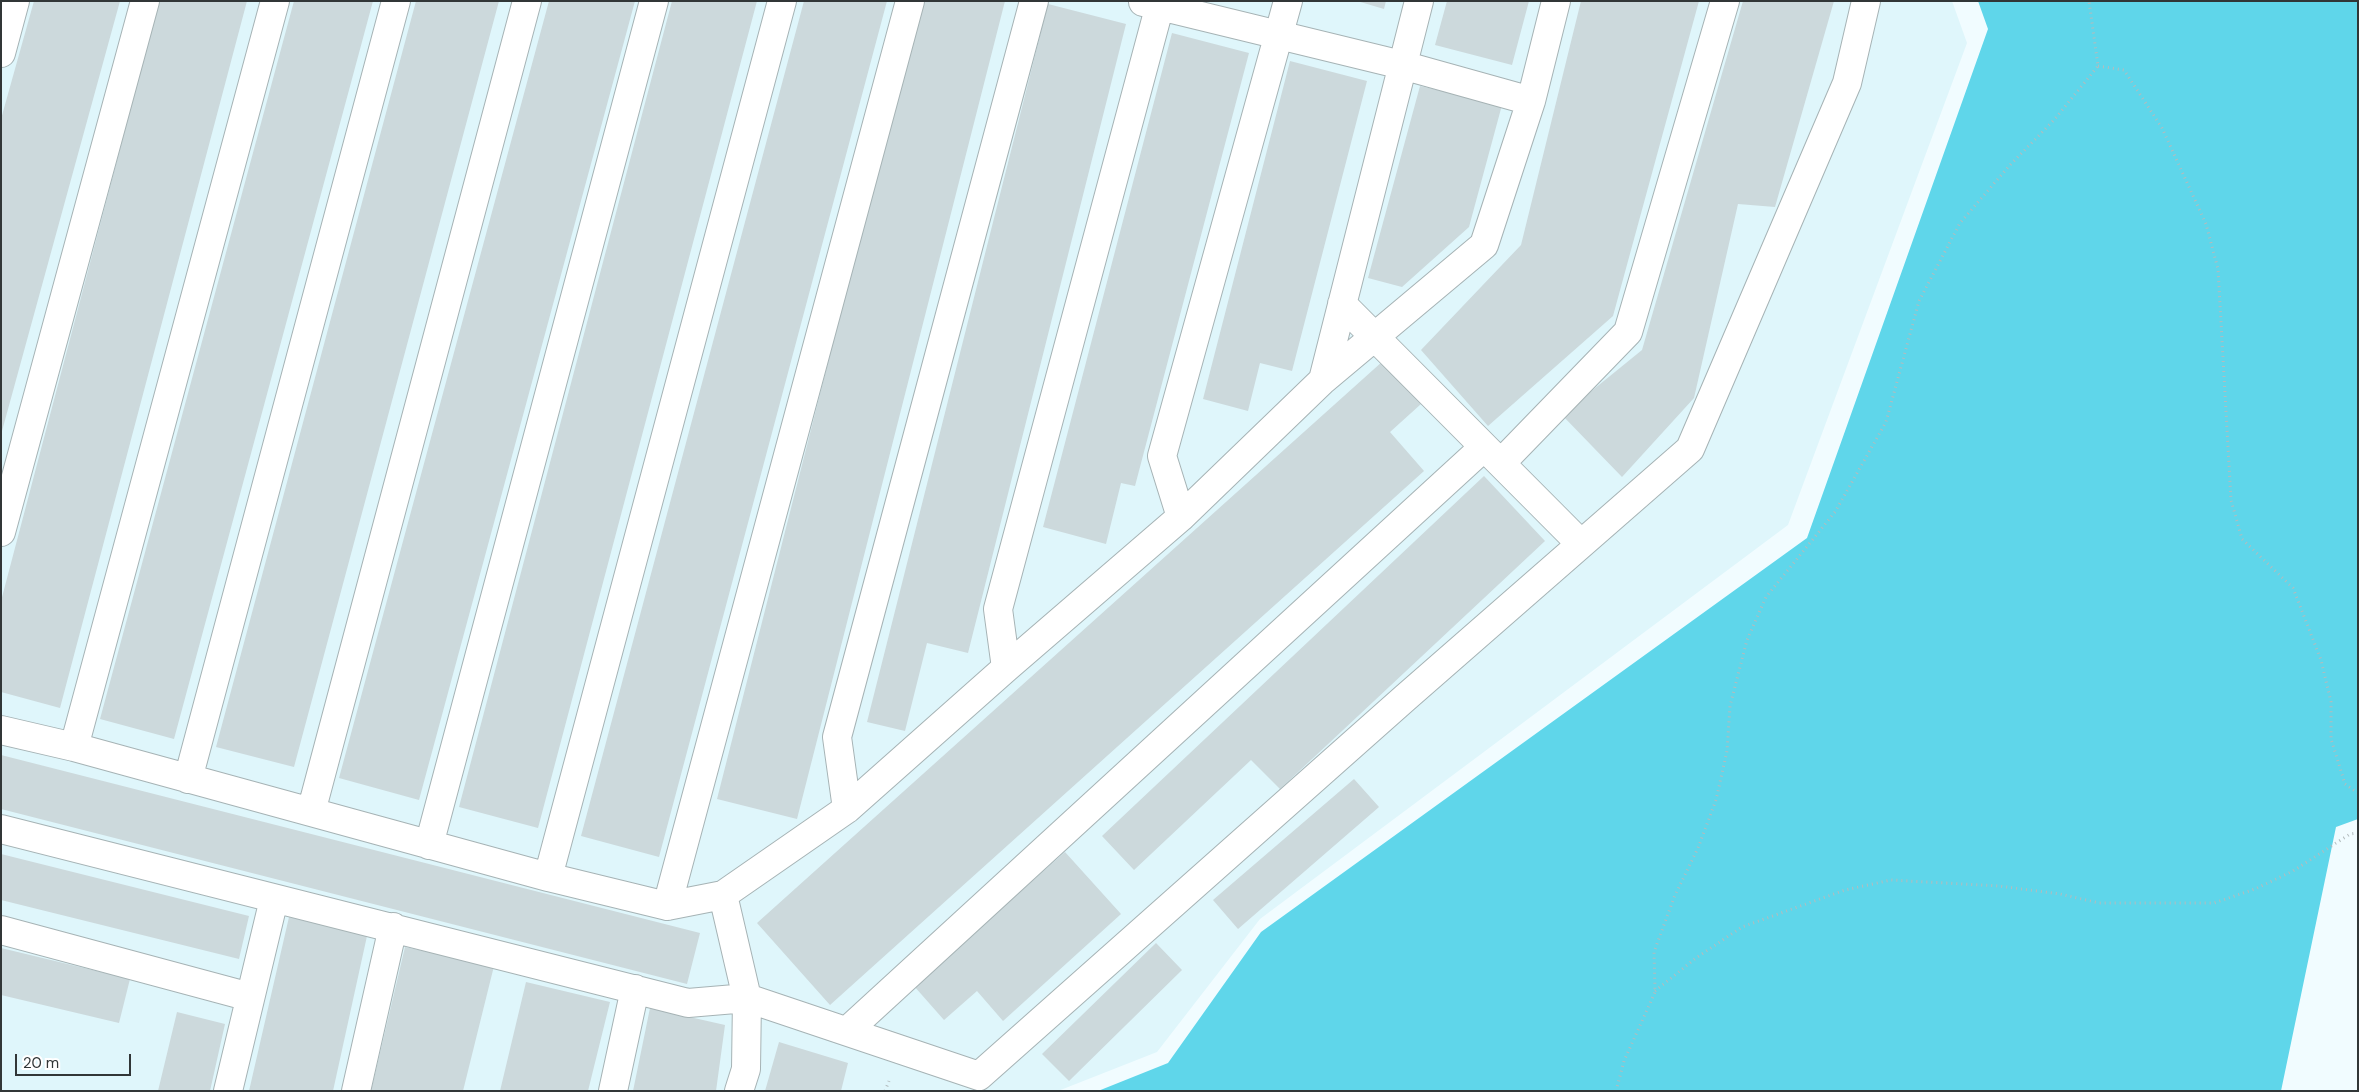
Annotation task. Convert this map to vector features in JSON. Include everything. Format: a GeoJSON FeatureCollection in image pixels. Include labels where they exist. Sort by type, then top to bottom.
{"type":"FeatureCollection","features":[{"type":"Feature","properties":{"kind":"lane"},"geometry":{"type":"LineString","coordinates":[[1,53],[15,1]]}},
{"type":"Feature","properties":{"kind":"lane"},"geometry":{"type":"LineString","coordinates":[[1,532],[145,1]]}},
{"type":"Feature","properties":{"kind":"lane"},"geometry":{"type":"LineString","coordinates":[[74,747],[275,1]]}},
{"type":"Feature","properties":{"kind":"lane"},"geometry":{"type":"LineString","coordinates":[[188,779],[396,1]]}},
{"type":"Feature","properties":{"kind":"lane"},"geometry":{"type":"LineString","coordinates":[[311,812],[527,1]]}},
{"type":"Feature","properties":{"kind":"lane"},"geometry":{"type":"LineString","coordinates":[[429,845],[654,1]]}},
{"type":"Feature","properties":{"kind":"lane"},"geometry":{"type":"LineString","coordinates":[[548,877],[782,1]]}},
{"type":"Feature","properties":{"kind":"lane"},"geometry":{"type":"LineString","coordinates":[[666,906],[910,1]]}},
{"type":"Feature","properties":{"kind":"lane"},"geometry":{"type":"LineString","coordinates":[[847,809],[837,738],[1034,1]]}},
{"type":"Feature","properties":{"kind":"lane"},"geometry":{"type":"LineString","coordinates":[[1181,517],[1162,456],[1288,1]]}},
{"type":"Feature","properties":{"kind":"lane"},"geometry":{"type":"LineString","coordinates":[[1323,380],[1419,1]]}},
{"type":"Feature","properties":{"kind":"lane"},"geometry":{"type":"LineString","coordinates":[[1,730],[74,747],[548,877],[666,906],[723,895],[847,809],[1006,668],[1181,517],[1323,380],[1484,245],[1531,101],[1556,1]]}},
{"type":"Feature","properties":{"kind":"lane"},"geometry":{"type":"LineString","coordinates":[[846,1031],[1628,332],[1725,1]]}},
{"type":"Feature","properties":{"kind":"lane"},"geometry":{"type":"LineString","coordinates":[[1,829],[688,1003],[747,998],[979,1076],[1690,449],[1847,83],[1866,1]]}},
{"type":"Feature","properties":{"kind":"lane"},"geometry":{"type":"LineString","coordinates":[[1006,668],[998,609],[1154,3],[1402,65],[1531,101]]}},
{"type":"Feature","properties":{"kind":"lane"},"geometry":{"type":"LineString","coordinates":[[1342,304],[1581,544]]}},
{"type":"Feature","properties":{"kind":"lane"},"geometry":{"type":"LineString","coordinates":[[723,895],[747,998],[746,1069],[739,1091]]}},
{"type":"Feature","properties":{"kind":"lane"},"geometry":{"type":"LineString","coordinates":[[228,1091],[274,899]]}},
{"type":"Feature","properties":{"kind":"lane"},"geometry":{"type":"LineString","coordinates":[[356,1091],[393,927]]}},
{"type":"Feature","properties":{"kind":"lane"},"geometry":{"type":"LineString","coordinates":[[1,930],[250,997]]}},
{"type":"Feature","properties":{"kind":"lane"},"geometry":{"type":"LineString","coordinates":[[612,1091],[635,989]]}},
{"type":"Feature","properties":{"kind":"path"},"geometry":{"type":"LineString","coordinates":[[1616,1091],[1624,1061],[1655,992],[1654,952],[1675,895],[1698,848],[1716,800],[1727,751],[1730,706],[1747,640],[1766,598],[1834,512],[1886,422],[1919,301],[1960,223],[2010,165],[2054,120],[2098,66],[2089,1]]}},
{"type":"Feature","properties":{"kind":"path"},"geometry":{"type":"LineString","coordinates":[[2098,66],[2124,70],[2162,128],[2206,224],[2218,269],[2231,500],[2242,539],[2293,588],[2322,660],[2331,702],[2331,739],[2345,784],[2358,793]]}},
{"type":"Feature","properties":{"kind":"path"},"geometry":{"type":"LineString","coordinates":[[1655,992],[1696,958],[1742,927],[1845,890],[1892,880],[1999,886],[2060,894],[2099,902],[2214,902],[2255,889],[2292,871],[2350,834],[2358,833]]}},
{"type":"Feature","properties":{"kind":"shaded area"},"geometry":{"type":"Polygon","coordinates":[[[1,1],[1952,1],[1967,43],[1788,525],[1260,919],[1157,1052],[1058,1091],[1,1091],[1,1]]]}},
{"type":"Feature","properties":{"kind":"shaded area"},"geometry":{"type":"Polygon","coordinates":[[[1978,1],[2358,1],[2358,819],[2336,827],[2281,1091],[1098,1091],[1168,1063],[1261,932],[1807,538],[1988,29],[1978,1]]]}},
{"type":"Feature","properties":{"kind":"building"},"geometry":{"type":"Polygon","coordinates":[[[34,1],[120,1],[2,431],[1,119],[34,1]]]}},
{"type":"Feature","properties":{"kind":"building"},"geometry":{"type":"Polygon","coordinates":[[[159,1],[247,1],[60,708],[1,692],[1,601],[159,1]]]}},
{"type":"Feature","properties":{"kind":"building"},"geometry":{"type":"Polygon","coordinates":[[[294,1],[373,1],[174,739],[100,719],[294,1]]]}},
{"type":"Feature","properties":{"kind":"building"},"geometry":{"type":"Polygon","coordinates":[[[416,1],[499,1],[294,767],[216,747],[416,1]]]}},
{"type":"Feature","properties":{"kind":"building"},"geometry":{"type":"Polygon","coordinates":[[[549,1],[635,1],[419,800],[339,778],[549,1]]]}},
{"type":"Feature","properties":{"kind":"building"},"geometry":{"type":"Polygon","coordinates":[[[672,1],[757,1],[538,828],[459,807],[672,1]]]}},
{"type":"Feature","properties":{"kind":"building"},"geometry":{"type":"Polygon","coordinates":[[[804,1],[887,1],[659,857],[581,836],[804,1]]]}},
{"type":"Feature","properties":{"kind":"building"},"geometry":{"type":"Polygon","coordinates":[[[920,1],[1005,1],[797,819],[717,799],[920,1]]]}},
{"type":"Feature","properties":{"kind":"building"},"geometry":{"type":"Polygon","coordinates":[[[1357,1],[1386,1],[1384,9],[1357,1]]]}},
{"type":"Feature","properties":{"kind":"building"},"geometry":{"type":"Polygon","coordinates":[[[1447,1],[1529,1],[1512,65],[1435,45],[1447,1]]]}},
{"type":"Feature","properties":{"kind":"building"},"geometry":{"type":"Polygon","coordinates":[[[1581,1],[1699,1],[1613,316],[1488,426],[1421,350],[1521,245],[1581,1]]]}},
{"type":"Feature","properties":{"kind":"building"},"geometry":{"type":"Polygon","coordinates":[[[1743,1],[1834,1],[1775,207],[1738,204],[1694,398],[1622,477],[1562,415],[1642,350],[1743,1]]]}},
{"type":"Feature","properties":{"kind":"building"},"geometry":{"type":"Polygon","coordinates":[[[1048,4],[1126,24],[968,653],[927,643],[905,731],[867,722],[1048,4]]]}},
{"type":"Feature","properties":{"kind":"building"},"geometry":{"type":"Polygon","coordinates":[[[1172,33],[1249,53],[1135,486],[1121,483],[1106,544],[1043,527],[1172,33]]]}},
{"type":"Feature","properties":{"kind":"building"},"geometry":{"type":"Polygon","coordinates":[[[1290,61],[1367,81],[1292,371],[1260,363],[1248,411],[1203,399],[1290,61]]]}},
{"type":"Feature","properties":{"kind":"building"},"geometry":{"type":"Polygon","coordinates":[[[1420,86],[1502,105],[1469,227],[1402,287],[1368,278],[1420,86]]]}},
{"type":"Feature","properties":{"kind":"building"},"geometry":{"type":"Polygon","coordinates":[[[1383,361],[1421,404],[1390,432],[1424,471],[830,1005],[757,923],[1383,361]]]}},
{"type":"Feature","properties":{"kind":"building"},"geometry":{"type":"Polygon","coordinates":[[[1484,476],[1545,541],[1280,789],[1251,760],[1134,870],[1102,836],[1484,476]]]}},
{"type":"Feature","properties":{"kind":"building"},"geometry":{"type":"Polygon","coordinates":[[[1,755],[700,933],[687,984],[1,809],[1,755]]]}},
{"type":"Feature","properties":{"kind":"building"},"geometry":{"type":"Polygon","coordinates":[[[1354,779],[1379,807],[1238,929],[1213,900],[1354,779]]]}},
{"type":"Feature","properties":{"kind":"building"},"geometry":{"type":"Polygon","coordinates":[[[1065,852],[1121,914],[1003,1021],[977,991],[944,1020],[914,986],[1065,852]]]}},
{"type":"Feature","properties":{"kind":"building"},"geometry":{"type":"Polygon","coordinates":[[[1,854],[249,916],[239,959],[1,900],[1,854]]]}},
{"type":"Feature","properties":{"kind":"building"},"geometry":{"type":"Polygon","coordinates":[[[289,917],[367,936],[333,1091],[249,1091],[289,917]]]}},
{"type":"Feature","properties":{"kind":"building"},"geometry":{"type":"Polygon","coordinates":[[[1156,943],[1182,970],[1069,1081],[1042,1054],[1156,943]]]}},
{"type":"Feature","properties":{"kind":"building"},"geometry":{"type":"Polygon","coordinates":[[[405,947],[494,966],[463,1091],[371,1091],[405,947]]]}},
{"type":"Feature","properties":{"kind":"building"},"geometry":{"type":"Polygon","coordinates":[[[1,948],[130,979],[119,1023],[1,995],[1,948]]]}},
{"type":"Feature","properties":{"kind":"building"},"geometry":{"type":"Polygon","coordinates":[[[526,982],[610,1002],[588,1091],[500,1091],[526,982]]]}},
{"type":"Feature","properties":{"kind":"building"},"geometry":{"type":"Polygon","coordinates":[[[650,1008],[725,1025],[716,1091],[633,1091],[650,1008]]]}},
{"type":"Feature","properties":{"kind":"building"},"geometry":{"type":"Polygon","coordinates":[[[177,1012],[225,1024],[210,1091],[158,1091],[177,1012]]]}},
{"type":"Feature","properties":{"kind":"building"},"geometry":{"type":"Polygon","coordinates":[[[779,1042],[848,1063],[841,1091],[765,1091],[779,1042]]]}}]}
